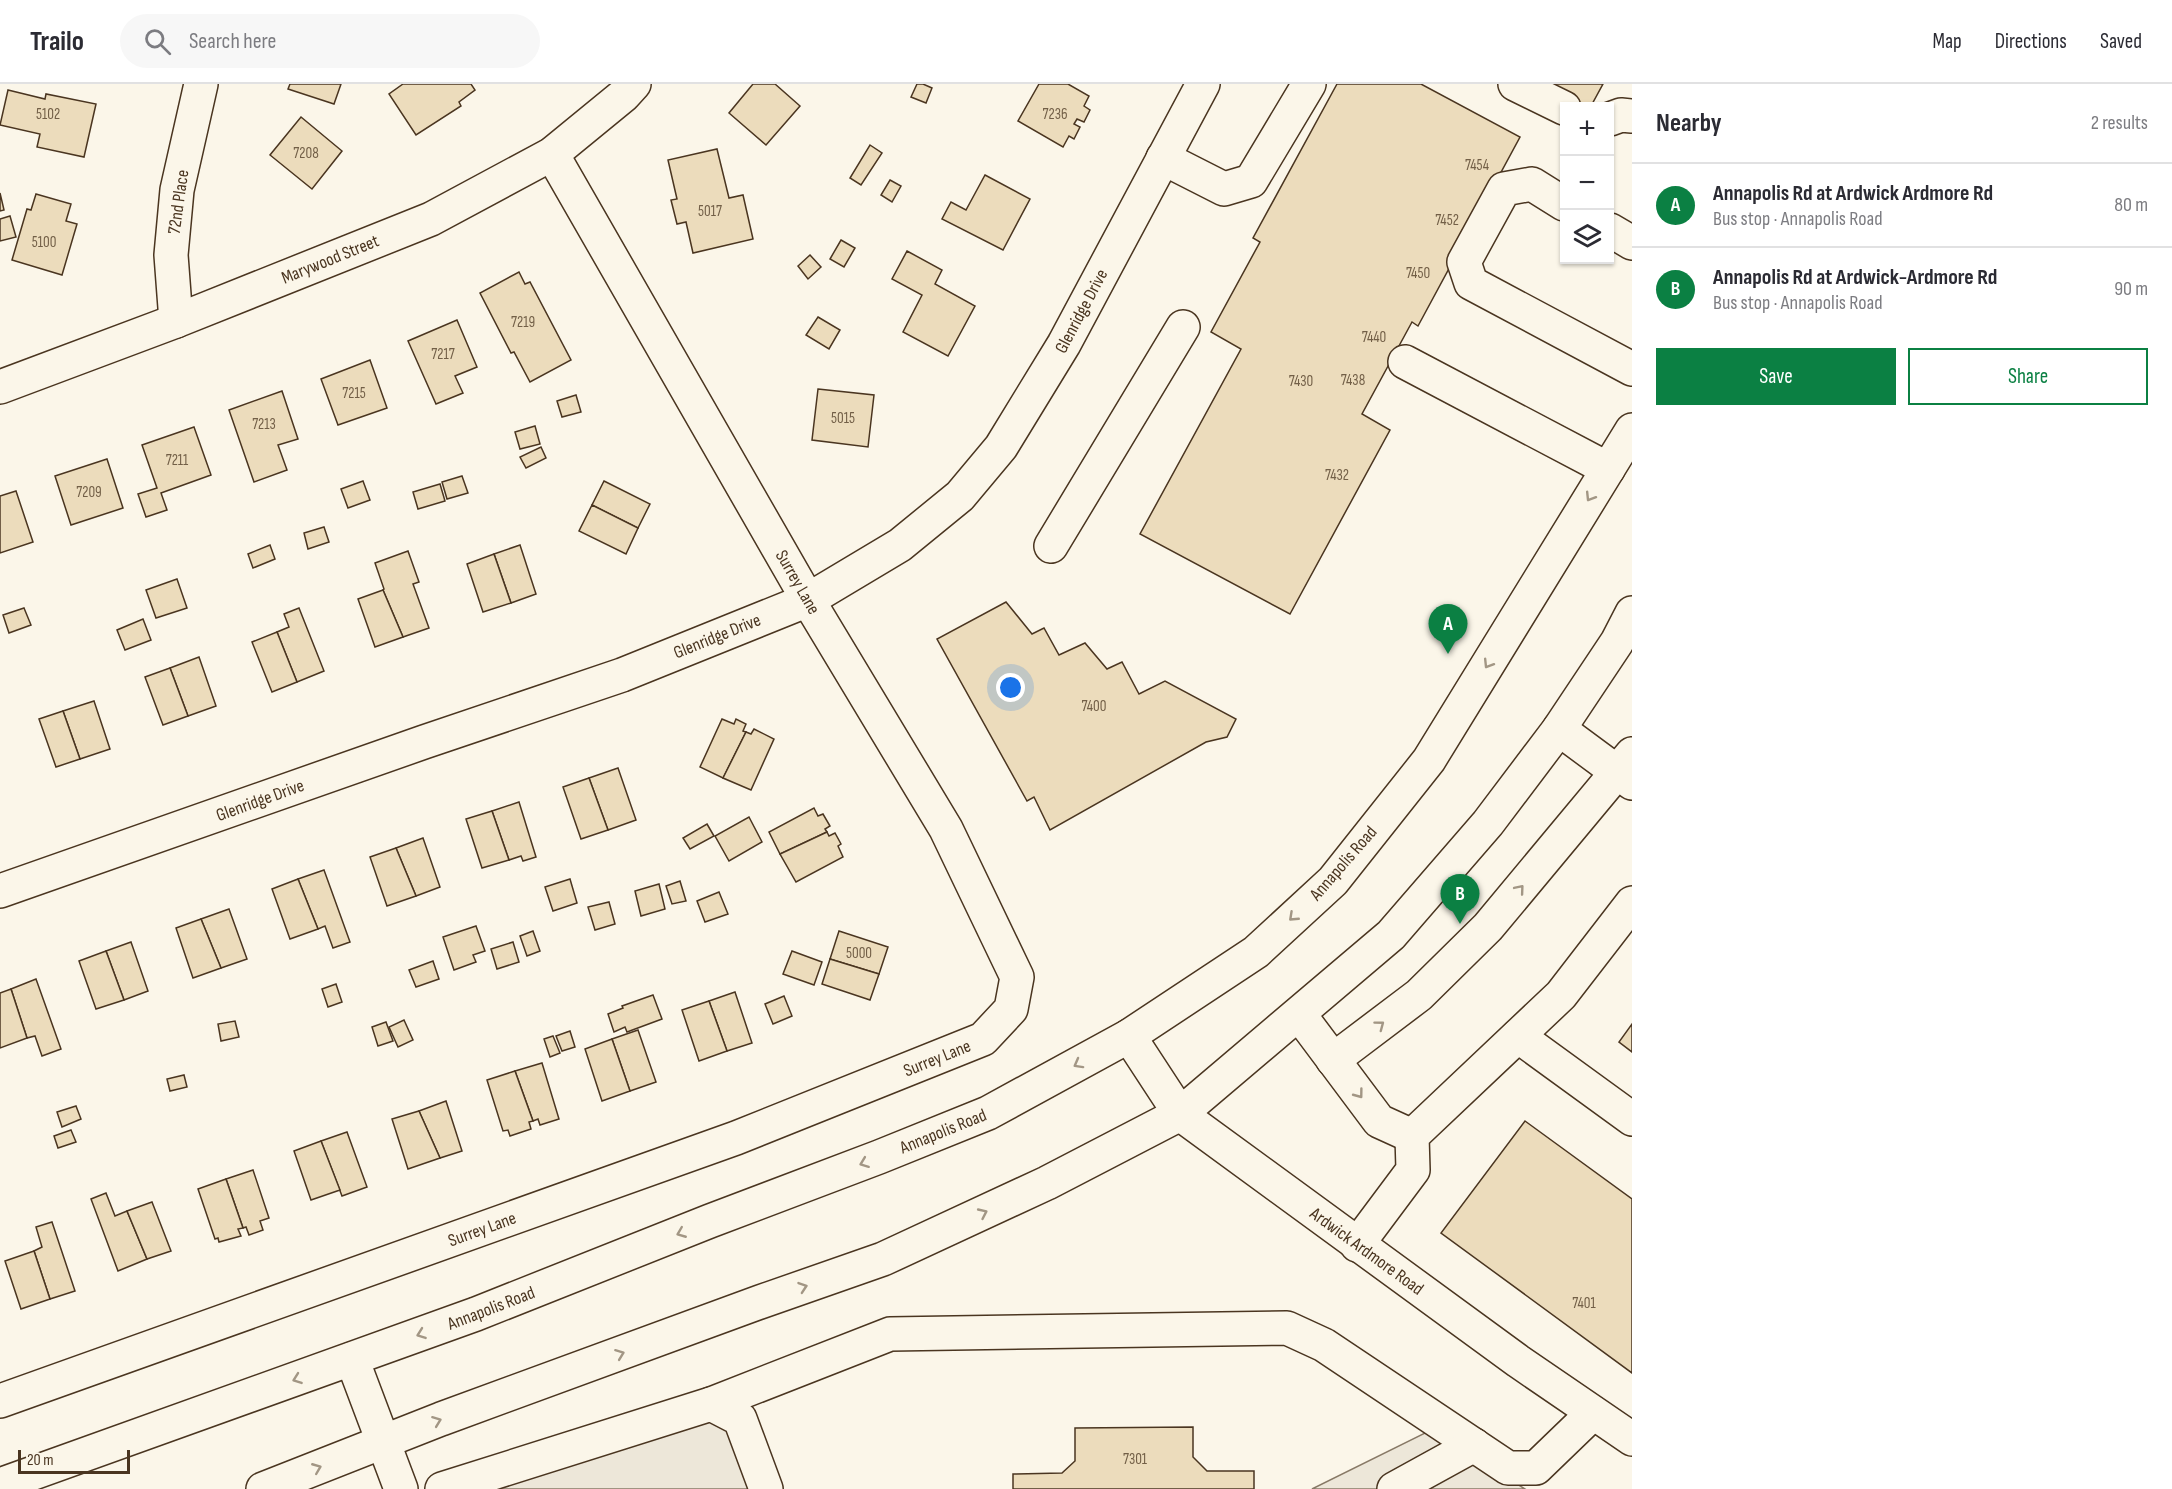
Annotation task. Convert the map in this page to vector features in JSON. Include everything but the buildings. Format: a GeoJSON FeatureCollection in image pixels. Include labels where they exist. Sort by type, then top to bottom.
{"type":"FeatureCollection","features":[{"type":"Feature","properties":{"kind":"street","name":"72nd Place"},"geometry":{"type":"LineString","coordinates":[[176,321],[171,255],[177,190],[201,84]]}},
{"type":"Feature","properties":{"kind":"street","name":"Marywood Street"},"geometry":{"type":"LineString","coordinates":[[0,387],[176,321],[431,219],[552,153],[624,95],[634,84]]}},
{"type":"Feature","properties":{"kind":"street","name":"Glenridge Drive"},"geometry":{"type":"LineString","coordinates":[[0,891],[622,675],[808,600],[900,545],[960,496],[1000,447],[1064,344],[1203,84]]}},
{"type":"Feature","properties":{"kind":"street"},"geometry":{"type":"LineString","coordinates":[[1163,158],[1224,189],[1251,181],[1309,84]]}},
{"type":"Feature","properties":{"kind":"street"},"geometry":{"type":"LineString","coordinates":[[1515,84],[1560,106]]}},
{"type":"Feature","properties":{"kind":"street"},"geometry":{"type":"LineString","coordinates":[[1614,117],[1620,115],[1632,116]]}},
{"type":"Feature","properties":{"kind":"street","name":"Surrey Lane"},"geometry":{"type":"LineString","coordinates":[[0,1401],[736,1138],[983,1039],[1011,1009],[1017,977],[946,829],[808,600],[552,153]]}},
{"type":"Feature","properties":{"kind":"street"},"geometry":{"type":"LineString","coordinates":[[1560,202],[1532,184],[1504,189],[1464,262],[1471,283],[1632,369]]}},
{"type":"Feature","properties":{"kind":"street"},"geometry":{"type":"LineString","coordinates":[[1614,232],[1632,243]]}},
{"type":"Feature","properties":{"kind":"street"},"geometry":{"type":"LineString","coordinates":[[1051,546],[1183,327]]}},
{"type":"Feature","properties":{"kind":"street"},"geometry":{"type":"LineString","coordinates":[[1405,362],[1608,469]]}},
{"type":"Feature","properties":{"kind":"street","name":"Annapolis Road"},"geometry":{"type":"LineString","coordinates":[[0,1485],[476,1314],[988,1113],[1130,1036],[1256,952],[1332,880],[1429,760],[1632,430]]}},
{"type":"Feature","properties":{"kind":"street"},"geometry":{"type":"LineString","coordinates":[[263,1489],[382,1442],[760,1302],[883,1259],[1047,1183],[1180,1114],[1391,935],[1488,823],[1559,729],[1617,642],[1632,613]]}},
{"type":"Feature","properties":{"kind":"street"},"geometry":{"type":"LineString","coordinates":[[1334,1060],[1419,995],[1488,927],[1627,769],[1559,729]]}},
{"type":"Feature","properties":{"kind":"street"},"geometry":{"type":"LineString","coordinates":[[1357,1245],[1413,1170],[1412,1136],[1562,995],[1632,903]]}},
{"type":"Feature","properties":{"kind":"street"},"geometry":{"type":"LineString","coordinates":[[1299,1014],[1379,1121],[1412,1136]]}},
{"type":"Feature","properties":{"kind":"street","name":"Ardwick Ardmore Road"},"geometry":{"type":"LineString","coordinates":[[1130,1036],[1180,1114],[1357,1245],[1632,1439]]}},
{"type":"Feature","properties":{"kind":"street"},"geometry":{"type":"LineString","coordinates":[[1518,1036],[1632,1119]]}},
{"type":"Feature","properties":{"kind":"street"},"geometry":{"type":"LineString","coordinates":[[442,1489],[711,1404],[890,1334],[1287,1328],[1324,1345],[1508,1467],[1537,1478],[1593,1413]]}},
{"type":"Feature","properties":{"kind":"street"},"geometry":{"type":"LineString","coordinates":[[352,1359],[401,1489]]}},
{"type":"Feature","properties":{"kind":"street"},"geometry":{"type":"LineString","coordinates":[[711,1404],[740,1419],[766,1489]]}},
{"type":"Feature","properties":{"kind":"street"},"geometry":{"type":"LineString","coordinates":[[1394,1489],[1474,1445]]}},
{"type":"Feature","properties":{"kind":"shaded area"},"geometry":{"type":"Polygon","coordinates":[[[750,1401],[782,1489],[479,1489],[750,1401]]]}},
{"type":"Feature","properties":{"kind":"shaded area"},"geometry":{"type":"Polygon","coordinates":[[[1431,1430],[1525,1489],[1312,1489],[1431,1430]]]}},
{"type":"Feature","properties":{"kind":"place","name":"Annapolis Rd at Ardwick Ardmore Rd"},"geometry":{"type":"Point","coordinates":[1448,654]}},
{"type":"Feature","properties":{"kind":"place","name":"Annapolis Rd at Ardwick-Ardmore Rd"},"geometry":{"type":"Point","coordinates":[1460,924]}}]}
